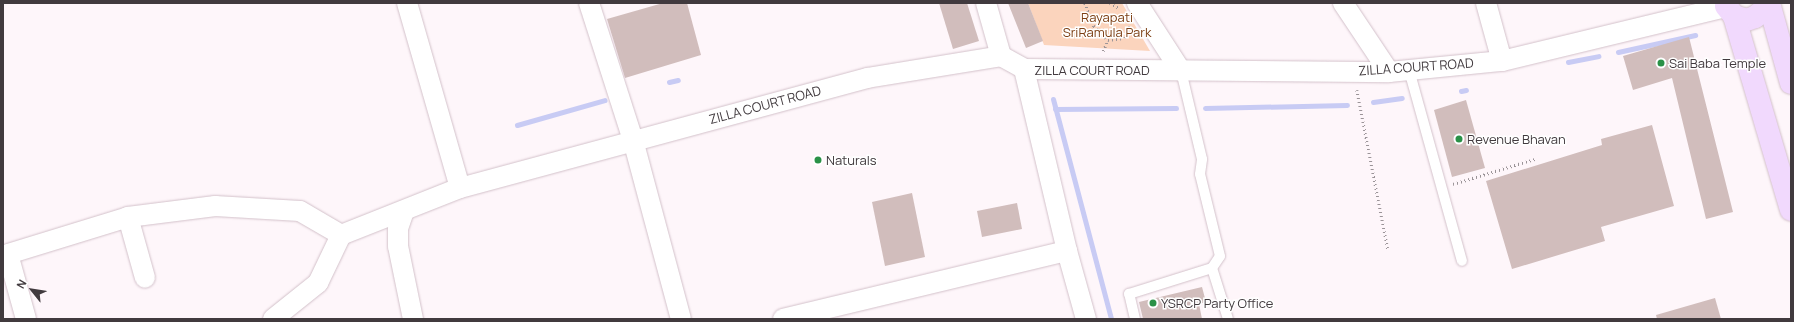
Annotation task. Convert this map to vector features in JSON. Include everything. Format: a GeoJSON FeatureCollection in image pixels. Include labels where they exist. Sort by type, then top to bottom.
{"type":"FeatureCollection","features":[{"type":"Feature","properties":{"kind":"main road"},"geometry":{"type":"LineString","coordinates":[[1729,9],[1746,20],[1755,17],[1764,10],[1768,3]]}},
{"type":"Feature","properties":{"kind":"main road"},"geometry":{"type":"LineString","coordinates":[[1768,3],[1791,83]]}},
{"type":"Feature","properties":{"kind":"main road"},"geometry":{"type":"LineString","coordinates":[[1729,9],[1791,210]]}},
{"type":"Feature","properties":{"kind":"street"},"geometry":{"type":"LineString","coordinates":[[407,3],[460,188]]}},
{"type":"Feature","properties":{"kind":"street"},"geometry":{"type":"LineString","coordinates":[[589,3],[633,140],[680,319]]}},
{"type":"Feature","properties":{"kind":"street"},"geometry":{"type":"LineString","coordinates":[[986,3],[1001,56]]}},
{"type":"Feature","properties":{"kind":"street"},"geometry":{"type":"LineString","coordinates":[[1343,3],[1389,72]]}},
{"type":"Feature","properties":{"kind":"street"},"geometry":{"type":"LineString","coordinates":[[1486,3],[1502,61]]}},
{"type":"Feature","properties":{"kind":"street","name":"ZILLA COURT ROAD"},"geometry":{"type":"LineString","coordinates":[[341,234],[404,211],[460,188],[633,140],[867,78],[1001,56],[1024,69],[1389,72],[1502,61],[1729,9]]}},
{"type":"Feature","properties":{"kind":"street"},"geometry":{"type":"LineString","coordinates":[[1130,12],[1181,71]]}},
{"type":"Feature","properties":{"kind":"street"},"geometry":{"type":"LineString","coordinates":[[1024,69],[1067,251],[1086,319]]}},
{"type":"Feature","properties":{"kind":"street"},"geometry":{"type":"LineString","coordinates":[[26,319],[8,254],[128,217],[215,206],[300,211],[341,234],[318,283],[273,319]]}},
{"type":"Feature","properties":{"kind":"street"},"geometry":{"type":"LineString","coordinates":[[404,211],[398,228],[398,246],[412,319]]}},
{"type":"Feature","properties":{"kind":"street"},"geometry":{"type":"LineString","coordinates":[[128,217],[145,278]]}},
{"type":"Feature","properties":{"kind":"street"},"geometry":{"type":"LineString","coordinates":[[783,319],[1067,251]]}},
{"type":"Feature","properties":{"kind":"lane"},"geometry":{"type":"LineString","coordinates":[[1409,70],[1462,261]]}},
{"type":"Feature","properties":{"kind":"lane"},"geometry":{"type":"LineString","coordinates":[[1135,319],[1129,294],[1212,268],[1220,256],[1200,174],[1202,159],[1181,71]]}},
{"type":"Feature","properties":{"kind":"lane"},"geometry":{"type":"LineString","coordinates":[[1212,268],[1228,319]]}},
{"type":"Feature","properties":{"kind":"path"},"geometry":{"type":"LineString","coordinates":[[1086,3],[1094,26],[1108,40],[1124,38],[1130,26],[1130,12],[1110,3]]}},
{"type":"Feature","properties":{"kind":"path"},"geometry":{"type":"LineString","coordinates":[[1354,72],[1388,249]]}},
{"type":"Feature","properties":{"kind":"path"},"geometry":{"type":"LineString","coordinates":[[1441,188],[1535,159]]}},
{"type":"Feature","properties":{"kind":"green space","name":"Rayapati SriRamula Park"},"geometry":{"type":"Polygon","coordinates":[[[1028,3],[1122,3],[1150,51],[1044,45],[1028,3]]]}},
{"type":"Feature","properties":{"kind":"building"},"geometry":{"type":"Polygon","coordinates":[[[663,3],[687,3],[701,55],[625,78],[607,19],[663,3]]]}},
{"type":"Feature","properties":{"kind":"building"},"geometry":{"type":"Polygon","coordinates":[[[939,3],[967,3],[979,41],[953,49],[939,3]]]}},
{"type":"Feature","properties":{"kind":"building"},"geometry":{"type":"Polygon","coordinates":[[[1008,3],[1028,3],[1043,41],[1026,48],[1008,3]]]}},
{"type":"Feature","properties":{"kind":"building"},"geometry":{"type":"Polygon","coordinates":[[[1689,37],[1733,212],[1706,219],[1672,78],[1633,90],[1623,56],[1689,37]]]}},
{"type":"Feature","properties":{"kind":"building","name":"Revenue Bhavan"},"geometry":{"type":"Polygon","coordinates":[[[1466,100],[1485,168],[1452,177],[1434,110],[1466,100]]]}},
{"type":"Feature","properties":{"kind":"building"},"geometry":{"type":"Polygon","coordinates":[[[1652,125],[1674,206],[1601,227],[1605,241],[1512,269],[1486,181],[1602,145],[1601,139],[1652,125]]]}},
{"type":"Feature","properties":{"kind":"building"},"geometry":{"type":"Polygon","coordinates":[[[912,193],[925,257],[885,266],[872,202],[912,193]]]}},
{"type":"Feature","properties":{"kind":"building"},"geometry":{"type":"Polygon","coordinates":[[[1017,203],[1022,229],[982,237],[977,211],[1017,203]]]}},
{"type":"Feature","properties":{"kind":"building","name":"YSRCP Party Office"},"geometry":{"type":"Polygon","coordinates":[[[1202,287],[1206,302],[1199,304],[1202,319],[1143,319],[1139,302],[1202,287]]]}},
{"type":"Feature","properties":{"kind":"building"},"geometry":{"type":"Polygon","coordinates":[[[1715,298],[1721,319],[1657,319],[1656,315],[1715,298]]]}},
{"type":"Feature","properties":{"kind":"waterway"},"geometry":{"type":"LineString","coordinates":[[1618,52],[1695,35]]}},
{"type":"Feature","properties":{"kind":"waterway"},"geometry":{"type":"LineString","coordinates":[[1568,62],[1598,56]]}},
{"type":"Feature","properties":{"kind":"waterway"},"geometry":{"type":"LineString","coordinates":[[669,82],[678,80]]}},
{"type":"Feature","properties":{"kind":"waterway"},"geometry":{"type":"LineString","coordinates":[[1461,91],[1466,90]]}},
{"type":"Feature","properties":{"kind":"waterway"},"geometry":{"type":"LineString","coordinates":[[1373,102],[1402,98]]}},
{"type":"Feature","properties":{"kind":"waterway"},"geometry":{"type":"LineString","coordinates":[[1053,99],[1111,319]]}},
{"type":"Feature","properties":{"kind":"waterway"},"geometry":{"type":"LineString","coordinates":[[517,125],[605,100]]}},
{"type":"Feature","properties":{"kind":"waterway"},"geometry":{"type":"LineString","coordinates":[[1205,108],[1347,105]]}},
{"type":"Feature","properties":{"kind":"waterway"},"geometry":{"type":"LineString","coordinates":[[1055,109],[1176,108]]}},
{"type":"Feature","properties":{"kind":"place","name":"Sai Baba Temple"},"geometry":{"type":"Point","coordinates":[1661,63]}},
{"type":"Feature","properties":{"kind":"place","name":"Revenue Bhavan"},"geometry":{"type":"Point","coordinates":[1459,139]}},
{"type":"Feature","properties":{"kind":"place","name":"Naturals"},"geometry":{"type":"Point","coordinates":[818,160]}},
{"type":"Feature","properties":{"kind":"place","name":"YSRCP Party Office"},"geometry":{"type":"Point","coordinates":[1153,303]}}]}
